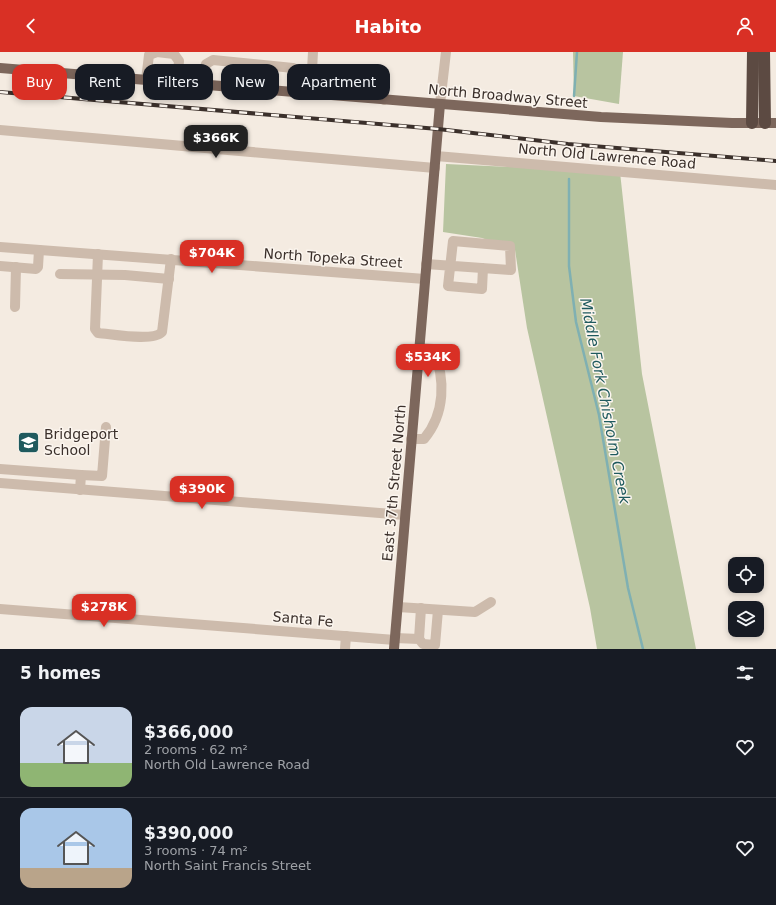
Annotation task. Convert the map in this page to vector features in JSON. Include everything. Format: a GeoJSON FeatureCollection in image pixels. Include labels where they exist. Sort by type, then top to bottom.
{"type":"FeatureCollection","features":[{"type":"Feature","properties":{"kind":"highway"},"geometry":{"type":"LineString","coordinates":[[753,52],[764,123]]}},
{"type":"Feature","properties":{"kind":"highway"},"geometry":{"type":"LineString","coordinates":[[764,52],[764,123]]}},
{"type":"Feature","properties":{"kind":"main road","name":"North Broadway Street"},"geometry":{"type":"LineString","coordinates":[[0,68],[143,80]]}},
{"type":"Feature","properties":{"kind":"main road","name":"North Broadway Street"},"geometry":{"type":"LineString","coordinates":[[213,86],[287,92]]}},
{"type":"Feature","properties":{"kind":"main road","name":"North Broadway Street"},"geometry":{"type":"LineString","coordinates":[[384,100],[601,117],[764,123]]}},
{"type":"Feature","properties":{"kind":"main road","name":"East 37th Street North"},"geometry":{"type":"LineString","coordinates":[[395,642],[440,104]]}},
{"type":"Feature","properties":{"kind":"street"},"geometry":{"type":"LineString","coordinates":[[148,64],[149,55],[157,52],[174,54],[179,61],[179,64]]}},
{"type":"Feature","properties":{"kind":"street"},"geometry":{"type":"LineString","coordinates":[[310,64],[313,52]]}},
{"type":"Feature","properties":{"kind":"street"},"geometry":{"type":"LineString","coordinates":[[440,104],[446,52]]}},
{"type":"Feature","properties":{"kind":"street"},"geometry":{"type":"LineString","coordinates":[[206,64],[213,60],[287,67]]}},
{"type":"Feature","properties":{"kind":"street"},"geometry":{"type":"LineString","coordinates":[[0,130],[435,168]]}},
{"type":"Feature","properties":{"kind":"street","name":"North Old Lawrence Road"},"geometry":{"type":"LineString","coordinates":[[436,156],[776,185]]}},
{"type":"Feature","properties":{"kind":"street"},"geometry":{"type":"LineString","coordinates":[[426,264],[450,266],[483,268],[511,270],[510,246],[452,241],[450,266],[448,286],[482,289],[483,268]]}},
{"type":"Feature","properties":{"kind":"street","name":"North Topeka Street"},"geometry":{"type":"LineString","coordinates":[[0,246],[425,279]]}},
{"type":"Feature","properties":{"kind":"street"},"geometry":{"type":"LineString","coordinates":[[0,266],[37,268],[39,250]]}},
{"type":"Feature","properties":{"kind":"street"},"geometry":{"type":"LineString","coordinates":[[98,254],[95,329],[98,333],[148,337],[159,336],[162,332],[171,260]]}},
{"type":"Feature","properties":{"kind":"street"},"geometry":{"type":"LineString","coordinates":[[15,307],[16,267]]}},
{"type":"Feature","properties":{"kind":"street"},"geometry":{"type":"LineString","coordinates":[[60,274],[97,276],[125,275],[169,279]]}},
{"type":"Feature","properties":{"kind":"street"},"geometry":{"type":"LineString","coordinates":[[412,438],[424,439],[431,431],[440,408],[442,380],[439,363],[433,349],[419,348]]}},
{"type":"Feature","properties":{"kind":"street"},"geometry":{"type":"LineString","coordinates":[[0,469],[102,476],[106,427]]}},
{"type":"Feature","properties":{"kind":"street"},"geometry":{"type":"LineString","coordinates":[[80,490],[81,475]]}},
{"type":"Feature","properties":{"kind":"street"},"geometry":{"type":"LineString","coordinates":[[0,483],[405,515]]}},
{"type":"Feature","properties":{"kind":"street"},"geometry":{"type":"LineString","coordinates":[[398,607],[475,612],[491,602]]}},
{"type":"Feature","properties":{"kind":"street"},"geometry":{"type":"LineString","coordinates":[[418,639],[421,608]]}},
{"type":"Feature","properties":{"kind":"street","name":"Santa Fe"},"geometry":{"type":"LineString","coordinates":[[0,609],[346,636],[395,642],[418,639],[423,644],[435,645],[438,610]]}},
{"type":"Feature","properties":{"kind":"street"},"geometry":{"type":"LineString","coordinates":[[345,649],[346,636]]}},
{"type":"Feature","properties":{"kind":"green space"},"geometry":{"type":"Polygon","coordinates":[[[573,52],[623,52],[619,104],[574,96],[573,52]]]}},
{"type":"Feature","properties":{"kind":"green space"},"geometry":{"type":"Polygon","coordinates":[[[446,164],[620,172],[642,374],[696,649],[597,649],[590,608],[527,328],[515,250],[482,238],[443,232],[446,164]]]}},
{"type":"Feature","properties":{"kind":"waterway","name":"Middle Fork Chisholm Creek"},"geometry":{"type":"LineString","coordinates":[[574,96],[577,52]]}},
{"type":"Feature","properties":{"kind":"waterway","name":"Middle Fork Chisholm Creek"},"geometry":{"type":"LineString","coordinates":[[569,179],[569,266],[576,322],[599,415],[628,588],[643,649]]}},
{"type":"Feature","properties":{"kind":"railway"},"geometry":{"type":"LineString","coordinates":[[0,92],[438,129],[568,144],[776,161]]}},
{"type":"Feature","properties":{"kind":"place","name":"Bridgeport School"},"geometry":{"type":"Point","coordinates":[28,442]}}]}
